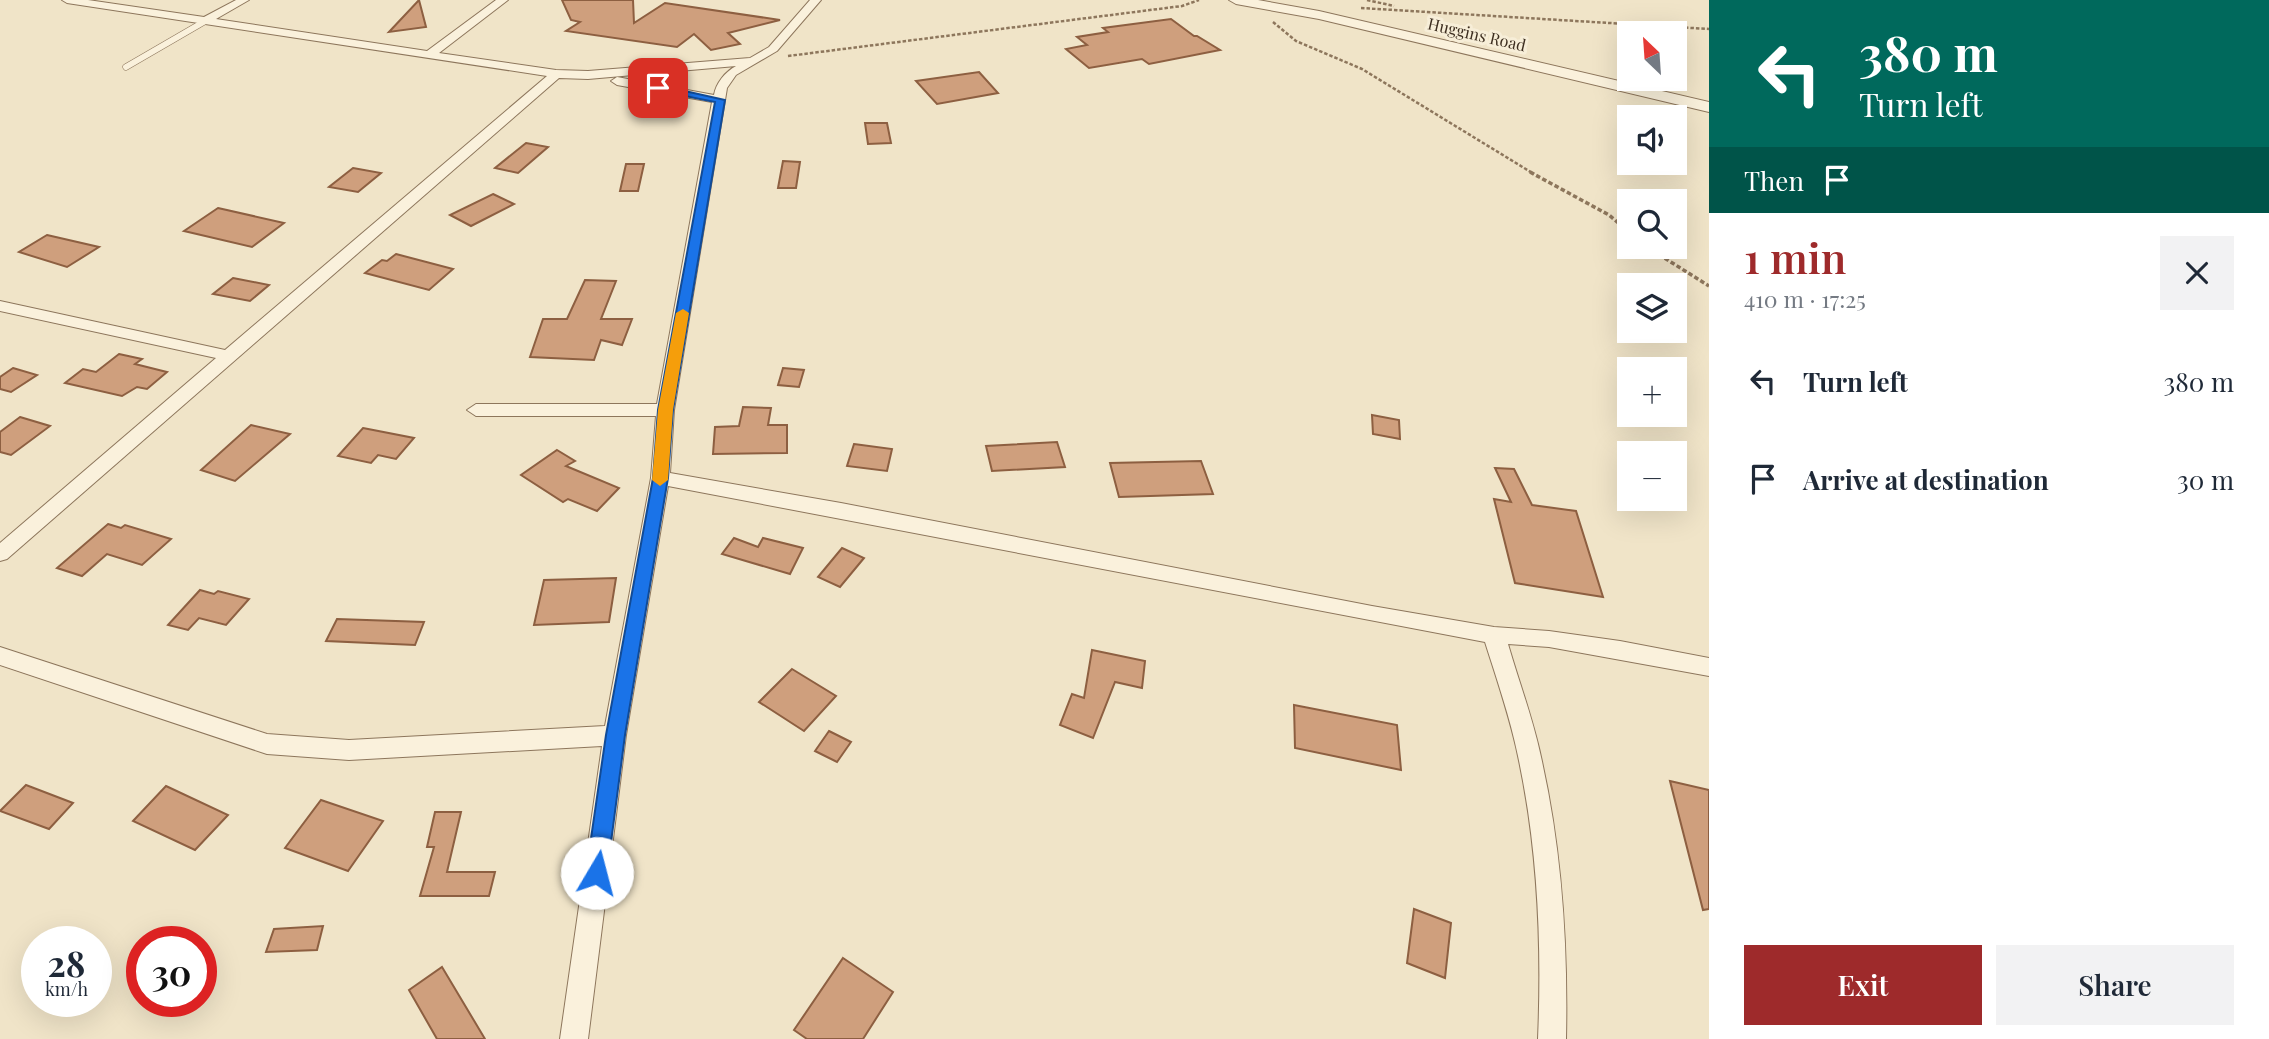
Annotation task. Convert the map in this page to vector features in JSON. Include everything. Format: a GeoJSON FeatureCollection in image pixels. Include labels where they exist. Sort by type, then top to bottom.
{"type":"FeatureCollection","features":[{"type":"Feature","properties":{"kind":"street"},"geometry":{"type":"LineString","coordinates":[[67,0],[556,74],[588,75],[753,61]]}},
{"type":"Feature","properties":{"kind":"street"},"geometry":{"type":"LineString","coordinates":[[207,20],[244,0]]}},
{"type":"Feature","properties":{"kind":"street"},"geometry":{"type":"LineString","coordinates":[[429,55],[503,0]]}},
{"type":"Feature","properties":{"kind":"street"},"geometry":{"type":"LineString","coordinates":[[574,1039],[615,735],[660,478],[666,410],[722,88],[732,73],[773,49],[816,0]]}},
{"type":"Feature","properties":{"kind":"street","name":"Huggins Road"},"geometry":{"type":"LineString","coordinates":[[1239,0],[1319,15],[1709,107]]}},
{"type":"Feature","properties":{"kind":"street"},"geometry":{"type":"LineString","coordinates":[[0,554],[556,74]]}},
{"type":"Feature","properties":{"kind":"street"},"geometry":{"type":"LineString","coordinates":[[588,75],[720,100]]}},
{"type":"Feature","properties":{"kind":"street"},"geometry":{"type":"LineString","coordinates":[[0,306],[228,356]]}},
{"type":"Feature","properties":{"kind":"street"},"geometry":{"type":"LineString","coordinates":[[477,410],[666,410]]}},
{"type":"Feature","properties":{"kind":"street"},"geometry":{"type":"LineString","coordinates":[[660,478],[841,510],[1372,614],[1494,635],[1560,640],[1709,667]]}},
{"type":"Feature","properties":{"kind":"street"},"geometry":{"type":"LineString","coordinates":[[1494,635],[1530,758],[1542,834],[1550,908],[1554,998],[1552,1039]]}},
{"type":"Feature","properties":{"kind":"street"},"geometry":{"type":"LineString","coordinates":[[0,656],[267,744],[349,750],[440,747],[615,735]]}},
{"type":"Feature","properties":{"kind":"lane"},"geometry":{"type":"LineString","coordinates":[[126,67],[207,20]]}},
{"type":"Feature","properties":{"kind":"path"},"geometry":{"type":"LineString","coordinates":[[753,61],[1182,6],[1199,0]]}},
{"type":"Feature","properties":{"kind":"path"},"geometry":{"type":"LineString","coordinates":[[1239,0],[1251,12],[1274,23],[1296,41],[1362,69],[1521,167],[1617,222]]}},
{"type":"Feature","properties":{"kind":"path"},"geometry":{"type":"LineString","coordinates":[[1367,0],[1408,10]]}},
{"type":"Feature","properties":{"kind":"path"},"geometry":{"type":"LineString","coordinates":[[1359,8],[1709,29]]}},
{"type":"Feature","properties":{"kind":"path"},"geometry":{"type":"LineString","coordinates":[[1666,259],[1709,286]]}},
{"type":"Feature","properties":{"kind":"building"},"geometry":{"type":"Polygon","coordinates":[[[419,0],[426,27],[389,32],[419,0]]]}},
{"type":"Feature","properties":{"kind":"building"},"geometry":{"type":"Polygon","coordinates":[[[562,0],[633,0],[634,23],[665,3],[780,20],[728,33],[740,44],[711,50],[694,34],[677,47],[566,31],[580,22],[571,20],[562,0]]]}},
{"type":"Feature","properties":{"kind":"building"},"geometry":{"type":"Polygon","coordinates":[[[1171,19],[1220,50],[1149,64],[1142,59],[1089,68],[1066,49],[1087,45],[1077,37],[1108,32],[1103,28],[1171,19]]]}},
{"type":"Feature","properties":{"kind":"building"},"geometry":{"type":"Polygon","coordinates":[[[979,72],[998,93],[937,104],[916,81],[979,72]]]}},
{"type":"Feature","properties":{"kind":"building"},"geometry":{"type":"Polygon","coordinates":[[[865,123],[887,123],[891,143],[868,144],[865,123]]]}},
{"type":"Feature","properties":{"kind":"building"},"geometry":{"type":"Polygon","coordinates":[[[526,143],[548,147],[518,173],[495,168],[526,143]]]}},
{"type":"Feature","properties":{"kind":"building"},"geometry":{"type":"Polygon","coordinates":[[[783,161],[800,162],[796,188],[778,188],[783,161]]]}},
{"type":"Feature","properties":{"kind":"building"},"geometry":{"type":"Polygon","coordinates":[[[626,164],[644,164],[638,191],[620,191],[626,164]]]}},
{"type":"Feature","properties":{"kind":"building"},"geometry":{"type":"Polygon","coordinates":[[[353,168],[381,173],[358,192],[329,187],[353,168]]]}},
{"type":"Feature","properties":{"kind":"building"},"geometry":{"type":"Polygon","coordinates":[[[493,194],[514,204],[471,226],[450,215],[493,194]]]}},
{"type":"Feature","properties":{"kind":"building"},"geometry":{"type":"Polygon","coordinates":[[[218,208],[284,223],[252,247],[184,231],[218,208]]]}},
{"type":"Feature","properties":{"kind":"building"},"geometry":{"type":"Polygon","coordinates":[[[47,235],[99,247],[67,267],[19,252],[47,235]]]}},
{"type":"Feature","properties":{"kind":"building"},"geometry":{"type":"Polygon","coordinates":[[[396,254],[453,269],[429,290],[365,273],[382,260],[387,261],[396,254]]]}},
{"type":"Feature","properties":{"kind":"building"},"geometry":{"type":"Polygon","coordinates":[[[233,278],[269,285],[250,301],[213,294],[233,278]]]}},
{"type":"Feature","properties":{"kind":"building"},"geometry":{"type":"Polygon","coordinates":[[[585,280],[616,281],[601,319],[632,319],[622,345],[601,340],[594,360],[530,357],[543,319],[567,319],[585,280]]]}},
{"type":"Feature","properties":{"kind":"building"},"geometry":{"type":"Polygon","coordinates":[[[119,354],[142,359],[135,364],[167,372],[147,389],[137,387],[122,396],[65,383],[83,369],[96,372],[119,354]]]}},
{"type":"Feature","properties":{"kind":"building"},"geometry":{"type":"Polygon","coordinates":[[[13,368],[37,375],[11,392],[0,389],[0,377],[13,368]]]}},
{"type":"Feature","properties":{"kind":"building"},"geometry":{"type":"Polygon","coordinates":[[[783,368],[804,370],[799,387],[778,385],[783,368]]]}},
{"type":"Feature","properties":{"kind":"building"},"geometry":{"type":"Polygon","coordinates":[[[743,407],[771,408],[768,425],[787,425],[787,453],[713,454],[715,427],[739,426],[743,407]]]}},
{"type":"Feature","properties":{"kind":"building"},"geometry":{"type":"Polygon","coordinates":[[[1372,415],[1399,420],[1400,439],[1373,434],[1372,415]]]}},
{"type":"Feature","properties":{"kind":"building"},"geometry":{"type":"Polygon","coordinates":[[[20,417],[50,426],[11,455],[0,452],[0,432],[20,417]]]}},
{"type":"Feature","properties":{"kind":"building"},"geometry":{"type":"Polygon","coordinates":[[[251,425],[290,434],[235,481],[201,470],[251,425]]]}},
{"type":"Feature","properties":{"kind":"building"},"geometry":{"type":"Polygon","coordinates":[[[363,428],[414,438],[396,459],[378,455],[371,463],[338,456],[363,428]]]}},
{"type":"Feature","properties":{"kind":"building"},"geometry":{"type":"Polygon","coordinates":[[[1057,442],[1065,467],[992,471],[986,446],[1057,442]]]}},
{"type":"Feature","properties":{"kind":"building"},"geometry":{"type":"Polygon","coordinates":[[[854,444],[892,449],[887,471],[847,466],[854,444]]]}},
{"type":"Feature","properties":{"kind":"building"},"geometry":{"type":"Polygon","coordinates":[[[557,450],[575,461],[566,466],[619,488],[597,511],[568,499],[563,502],[521,475],[557,450]]]}},
{"type":"Feature","properties":{"kind":"building"},"geometry":{"type":"Polygon","coordinates":[[[1201,461],[1213,494],[1119,497],[1110,463],[1201,461]]]}},
{"type":"Feature","properties":{"kind":"building"},"geometry":{"type":"Polygon","coordinates":[[[1495,468],[1514,469],[1532,505],[1576,511],[1603,597],[1515,583],[1494,499],[1511,502],[1495,468]]]}},
{"type":"Feature","properties":{"kind":"building"},"geometry":{"type":"Polygon","coordinates":[[[108,524],[121,528],[125,525],[171,539],[142,565],[107,554],[82,576],[57,568],[108,524]]]}},
{"type":"Feature","properties":{"kind":"building"},"geometry":{"type":"Polygon","coordinates":[[[734,538],[758,547],[763,538],[803,548],[790,574],[722,554],[734,538]]]}},
{"type":"Feature","properties":{"kind":"building"},"geometry":{"type":"Polygon","coordinates":[[[842,548],[864,558],[840,587],[818,577],[842,548]]]}},
{"type":"Feature","properties":{"kind":"building"},"geometry":{"type":"Polygon","coordinates":[[[616,578],[609,622],[534,625],[544,580],[616,578]]]}},
{"type":"Feature","properties":{"kind":"building"},"geometry":{"type":"Polygon","coordinates":[[[200,590],[214,594],[218,591],[249,599],[226,625],[199,618],[188,630],[168,625],[200,590]]]}},
{"type":"Feature","properties":{"kind":"building"},"geometry":{"type":"Polygon","coordinates":[[[337,619],[424,622],[415,645],[326,641],[337,619]]]}},
{"type":"Feature","properties":{"kind":"building"},"geometry":{"type":"Polygon","coordinates":[[[1092,650],[1145,661],[1142,688],[1115,682],[1093,738],[1060,725],[1072,694],[1084,698],[1092,650]]]}},
{"type":"Feature","properties":{"kind":"building"},"geometry":{"type":"Polygon","coordinates":[[[792,669],[836,696],[804,731],[759,702],[792,669]]]}},
{"type":"Feature","properties":{"kind":"building"},"geometry":{"type":"Polygon","coordinates":[[[1294,705],[1397,725],[1401,770],[1295,748],[1294,705]]]}},
{"type":"Feature","properties":{"kind":"building"},"geometry":{"type":"Polygon","coordinates":[[[829,731],[851,742],[837,762],[815,751],[829,731]]]}},
{"type":"Feature","properties":{"kind":"building"},"geometry":{"type":"Polygon","coordinates":[[[1670,781],[1709,790],[1709,909],[1703,910],[1670,781]]]}},
{"type":"Feature","properties":{"kind":"building"},"geometry":{"type":"Polygon","coordinates":[[[26,785],[73,803],[49,829],[0,811],[26,785]]]}},
{"type":"Feature","properties":{"kind":"building"},"geometry":{"type":"Polygon","coordinates":[[[166,786],[228,815],[195,850],[133,821],[166,786]]]}},
{"type":"Feature","properties":{"kind":"building"},"geometry":{"type":"Polygon","coordinates":[[[321,800],[383,821],[348,871],[285,848],[321,800]]]}},
{"type":"Feature","properties":{"kind":"building"},"geometry":{"type":"Polygon","coordinates":[[[435,812],[461,812],[447,872],[495,872],[489,896],[420,896],[434,847],[427,847],[435,812]]]}},
{"type":"Feature","properties":{"kind":"building"},"geometry":{"type":"Polygon","coordinates":[[[1414,909],[1451,923],[1445,978],[1407,963],[1414,909]]]}},
{"type":"Feature","properties":{"kind":"building"},"geometry":{"type":"Polygon","coordinates":[[[323,926],[317,950],[266,952],[274,929],[323,926]]]}},
{"type":"Feature","properties":{"kind":"building"},"geometry":{"type":"Polygon","coordinates":[[[843,958],[893,992],[863,1039],[807,1039],[794,1030],[843,958]]]}},
{"type":"Feature","properties":{"kind":"building"},"geometry":{"type":"Polygon","coordinates":[[[442,967],[485,1039],[437,1039],[409,990],[442,967]]]}},
{"type":"Feature","properties":{"kind":"slow traffic"},"geometry":{"type":"LineString","coordinates":[[660,480],[666,410],[683,313]]}},
{"type":"Feature","properties":{"kind":"route"},"geometry":{"type":"LineString","coordinates":[[597,873],[615,735],[660,478],[666,410],[720,100],[658,88]]}}]}
